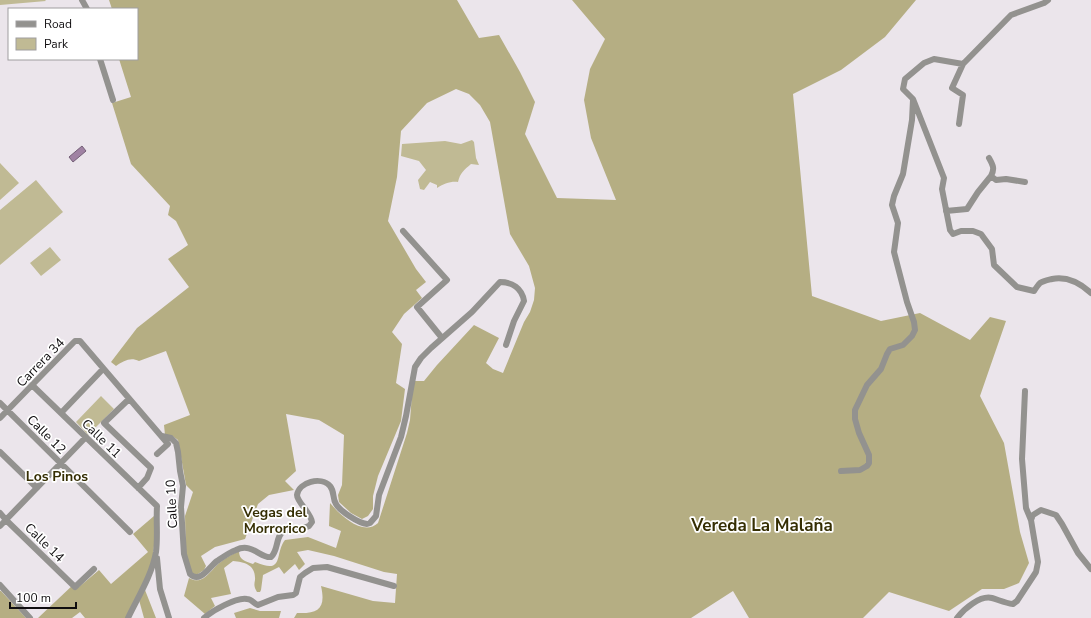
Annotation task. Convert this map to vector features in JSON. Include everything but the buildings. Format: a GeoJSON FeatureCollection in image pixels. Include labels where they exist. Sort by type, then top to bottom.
{"type":"FeatureCollection","features":[{"type":"Feature","properties":{"kind":"street"},"geometry":{"type":"LineString","coordinates":[[959,124],[963,95],[952,88],[963,64],[1010,15],[1044,1]]}},
{"type":"Feature","properties":{"kind":"street"},"geometry":{"type":"LineString","coordinates":[[963,64],[934,59],[924,63],[905,79],[903,90],[913,99],[944,178],[942,189],[950,230],[953,234],[961,231],[973,231],[981,234],[992,249],[994,265],[1017,287],[1034,291],[1040,283],[1044,281],[1065,278],[1072,280],[1091,293]]}},
{"type":"Feature","properties":{"kind":"street"},"geometry":{"type":"LineString","coordinates":[[100,60],[114,100]]}},
{"type":"Feature","properties":{"kind":"street"},"geometry":{"type":"LineString","coordinates":[[841,471],[860,470],[869,463],[869,455],[855,419],[855,410],[867,385],[882,369],[890,349],[903,345],[912,336],[915,330],[894,252],[898,223],[892,205],[903,174],[912,120],[913,99]]}},
{"type":"Feature","properties":{"kind":"street"},"geometry":{"type":"LineString","coordinates":[[946,212],[967,209],[994,171],[993,165],[989,158]]}},
{"type":"Feature","properties":{"kind":"street"},"geometry":{"type":"LineString","coordinates":[[991,176],[996,180],[1006,179],[1025,182]]}},
{"type":"Feature","properties":{"kind":"street"},"geometry":{"type":"LineString","coordinates":[[403,231],[447,280],[417,307],[442,338],[472,312],[500,282],[506,282],[517,287],[521,292],[524,301],[514,321],[506,345]]}},
{"type":"Feature","properties":{"kind":"street","name":"Calle 10"},"geometry":{"type":"LineString","coordinates":[[162,436],[171,438],[177,446],[183,486],[181,506],[184,554],[190,574],[195,577],[203,575],[217,562],[240,548],[251,549],[268,557],[272,557],[276,552],[279,537],[282,532],[309,526],[312,522],[311,517],[297,495],[304,486],[311,482],[320,480],[327,483],[333,491],[334,500],[338,507],[363,524],[370,523],[374,519],[379,495],[401,437],[415,367],[421,358],[442,338]]}},
{"type":"Feature","properties":{"kind":"street","name":"Carrera 34"},"geometry":{"type":"LineString","coordinates":[[0,418],[75,341],[80,341]]}},
{"type":"Feature","properties":{"kind":"street","name":"Calle 10"},"geometry":{"type":"LineString","coordinates":[[80,341],[168,444],[157,454]]}},
{"type":"Feature","properties":{"kind":"street"},"geometry":{"type":"LineString","coordinates":[[61,413],[103,369]]}},
{"type":"Feature","properties":{"kind":"street","name":"Calle 11"},"geometry":{"type":"LineString","coordinates":[[32,385],[157,506],[158,528],[156,553]]}},
{"type":"Feature","properties":{"kind":"street"},"geometry":{"type":"LineString","coordinates":[[958,618],[972,604],[985,598],[991,598],[1004,603],[1013,604],[1017,601],[1036,572],[1038,562],[1031,520],[1026,508],[1022,459],[1025,391]]}},
{"type":"Feature","properties":{"kind":"street"},"geometry":{"type":"LineString","coordinates":[[129,399],[104,423],[150,468],[147,478],[138,488]]}},
{"type":"Feature","properties":{"kind":"street","name":"Calle 12"},"geometry":{"type":"LineString","coordinates":[[0,403],[130,532]]}},
{"type":"Feature","properties":{"kind":"street"},"geometry":{"type":"LineString","coordinates":[[0,526],[86,438]]}},
{"type":"Feature","properties":{"kind":"street"},"geometry":{"type":"LineString","coordinates":[[0,452],[37,488]]}},
{"type":"Feature","properties":{"kind":"street"},"geometry":{"type":"LineString","coordinates":[[1031,520],[1033,515],[1041,510],[1056,514],[1078,553],[1091,569]]}},
{"type":"Feature","properties":{"kind":"street","name":"Calle 14"},"geometry":{"type":"LineString","coordinates":[[0,513],[75,587],[94,569]]}},
{"type":"Feature","properties":{"kind":"street"},"geometry":{"type":"LineString","coordinates":[[128,618],[153,567],[156,553]]}},
{"type":"Feature","properties":{"kind":"street"},"geometry":{"type":"LineString","coordinates":[[156,553],[160,589],[170,618]]}},
{"type":"Feature","properties":{"kind":"street"},"geometry":{"type":"LineString","coordinates":[[204,618],[223,606],[240,600],[248,599],[258,605],[278,598],[293,595],[296,592],[300,577],[309,569],[318,567],[327,568],[394,586]]}},
{"type":"Feature","properties":{"kind":"street"},"geometry":{"type":"LineString","coordinates":[[0,585],[30,618]]}},
{"type":"Feature","properties":{"kind":"green space"},"geometry":{"type":"Polygon","coordinates":[[[0,0],[45,0],[46,1],[0,5],[0,0]]]}},
{"type":"Feature","properties":{"kind":"green space"},"geometry":{"type":"Polygon","coordinates":[[[472,140],[474,142],[476,158],[479,165],[471,164],[460,176],[458,182],[447,183],[437,188],[437,185],[430,182],[424,190],[420,189],[418,180],[426,170],[419,161],[401,156],[402,144],[445,141],[461,144],[472,140]]]}},
{"type":"Feature","properties":{"kind":"green space"},"geometry":{"type":"Polygon","coordinates":[[[0,163],[19,183],[0,200],[0,163]]]}},
{"type":"Feature","properties":{"kind":"green space"},"geometry":{"type":"Polygon","coordinates":[[[36,180],[63,212],[0,265],[0,210],[36,180]]]}},
{"type":"Feature","properties":{"kind":"green space"},"geometry":{"type":"Polygon","coordinates":[[[50,247],[61,260],[41,276],[30,263],[50,247]]]}},
{"type":"Feature","properties":{"kind":"green space"},"geometry":{"type":"Polygon","coordinates":[[[101,396],[114,409],[88,435],[76,422],[101,396]]]}},
{"type":"Feature","properties":{"kind":"shaded area"},"geometry":{"type":"Polygon","coordinates":[[[109,0],[457,0],[479,38],[499,35],[520,72],[535,102],[525,134],[557,198],[616,200],[591,138],[584,100],[590,69],[605,39],[572,0],[916,0],[885,37],[841,70],[793,94],[812,296],[881,321],[920,313],[970,340],[990,317],[1006,321],[980,396],[1004,443],[1020,532],[1029,563],[1019,583],[1004,589],[982,589],[949,611],[889,592],[863,618],[749,618],[733,591],[691,618],[294,618],[297,613],[316,611],[319,608],[322,600],[321,586],[373,601],[395,603],[397,574],[384,572],[334,556],[308,550],[297,552],[305,564],[299,570],[295,564],[284,574],[279,567],[263,575],[260,592],[257,592],[254,585],[255,575],[252,568],[245,563],[233,561],[224,568],[231,594],[211,598],[215,606],[205,614],[184,596],[189,578],[199,580],[207,576],[218,564],[237,552],[239,551],[241,558],[247,562],[253,564],[255,562],[271,566],[277,561],[285,540],[308,537],[336,548],[341,531],[329,526],[330,503],[352,523],[359,526],[372,527],[378,523],[407,433],[410,420],[413,381],[424,381],[474,325],[499,338],[486,363],[493,369],[503,373],[524,322],[530,312],[534,300],[535,288],[529,266],[510,234],[490,122],[480,105],[469,94],[456,89],[427,103],[401,131],[397,177],[388,221],[416,269],[426,282],[416,290],[422,298],[404,314],[392,332],[402,344],[396,383],[405,389],[401,421],[378,476],[373,496],[373,509],[368,516],[362,519],[351,513],[339,502],[338,495],[342,485],[344,435],[319,420],[286,414],[296,471],[285,481],[294,490],[269,495],[258,504],[245,539],[215,547],[201,556],[206,566],[204,570],[198,574],[193,574],[186,555],[185,516],[193,492],[186,485],[178,440],[171,435],[165,435],[164,425],[190,415],[166,351],[139,361],[133,359],[127,360],[116,366],[111,362],[137,328],[189,287],[168,259],[188,245],[176,221],[168,215],[170,206],[131,164],[112,103],[131,97],[119,60],[138,60],[138,8],[112,8],[109,0]]]}},
{"type":"Feature","properties":{"kind":"shaded area"},"geometry":{"type":"Polygon","coordinates":[[[82,146],[86,151],[73,162],[69,157],[82,146]]]}},
{"type":"Feature","properties":{"kind":"shaded area"},"geometry":{"type":"Polygon","coordinates":[[[154,516],[155,535],[152,566],[127,618],[85,618],[80,612],[72,618],[38,618],[75,583],[79,587],[99,570],[111,584],[148,552],[133,534],[154,516]]]}},
{"type":"Feature","properties":{"kind":"shaded area"},"geometry":{"type":"Polygon","coordinates":[[[145,590],[156,618],[144,618],[139,600],[145,590]]]}},
{"type":"Feature","properties":{"kind":"shaded area"},"geometry":{"type":"Polygon","coordinates":[[[1,591],[26,618],[0,618],[1,591]]]}},
{"type":"Feature","properties":{"kind":"shaded area"},"geometry":{"type":"Polygon","coordinates":[[[250,608],[260,611],[281,611],[279,618],[236,618],[234,613],[250,608]]]}},
{"type":"Feature","properties":{"kind":"district","name":"Los Pinos"},"geometry":{"type":"Point","coordinates":[57,476]}},
{"type":"Feature","properties":{"kind":"district","name":"Vegas del Morrorico"},"geometry":{"type":"Point","coordinates":[275,520]}},
{"type":"Feature","properties":{"kind":"district","name":"Vereda La Malaña"},"geometry":{"type":"Point","coordinates":[762,525]}}]}
